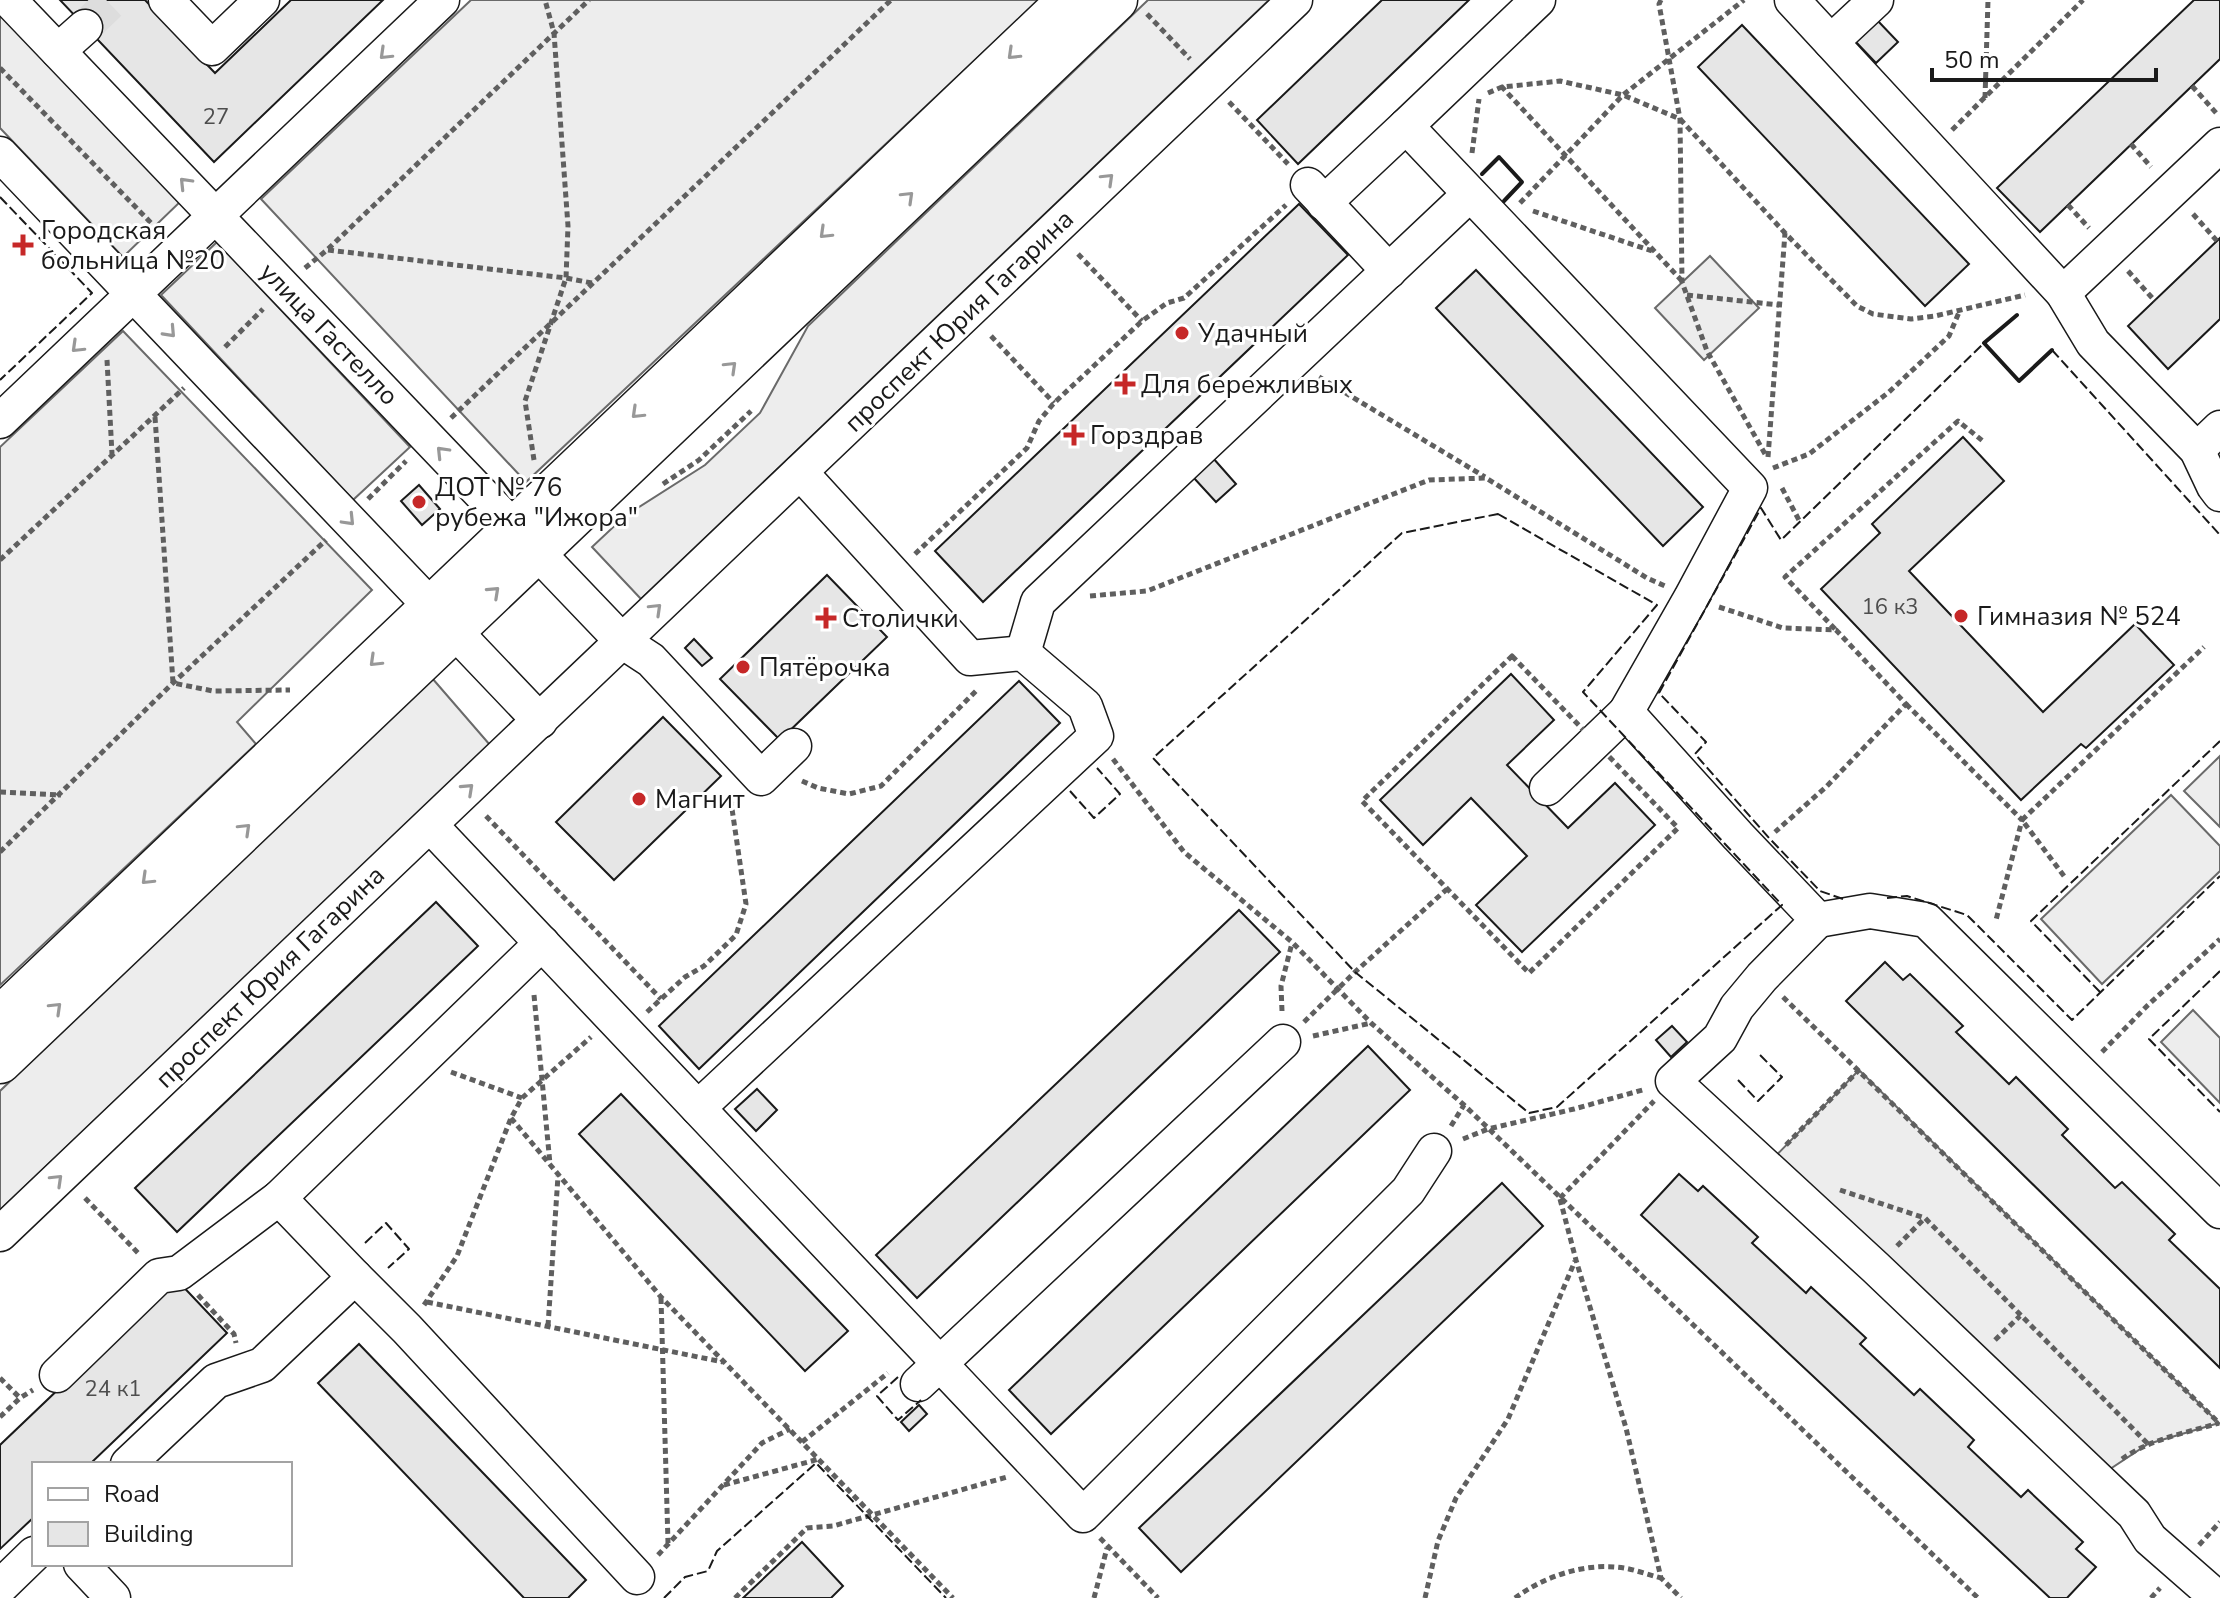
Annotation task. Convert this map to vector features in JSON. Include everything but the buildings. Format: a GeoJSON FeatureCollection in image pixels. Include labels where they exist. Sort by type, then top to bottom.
{"type":"FeatureCollection","features":[{"type":"Feature","properties":{"kind":"main road"},"geometry":{"type":"LineString","coordinates":[[0,1062],[1069,0]]}},
{"type":"Feature","properties":{"kind":"main road"},"geometry":{"type":"LineString","coordinates":[[526,540],[1128,4]]}},
{"type":"Feature","properties":{"kind":"main road"},"geometry":{"type":"LineString","coordinates":[[0,1018],[443,619]]}},
{"type":"Feature","properties":{"kind":"street","name":"улица Гастелло"},"geometry":{"type":"LineString","coordinates":[[9,0],[526,540]]}},
{"type":"Feature","properties":{"kind":"street"},"geometry":{"type":"LineString","coordinates":[[166,0],[212,48],[262,0]]}},
{"type":"Feature","properties":{"kind":"street"},"geometry":{"type":"LineString","coordinates":[[0,421],[442,0]]}},
{"type":"Feature","properties":{"kind":"street","name":"проспект Юрия Гагарина"},"geometry":{"type":"LineString","coordinates":[[0,1234],[1295,0]]}},
{"type":"Feature","properties":{"kind":"street"},"geometry":{"type":"LineString","coordinates":[[1389,271],[1316,194],[1406,126],[1538,0]]}},
{"type":"Feature","properties":{"kind":"street"},"geometry":{"type":"LineString","coordinates":[[1792,0],[2063,293],[2093,343],[2208,439],[2214,486],[2220,494]]}},
{"type":"Feature","properties":{"kind":"street"},"geometry":{"type":"LineString","coordinates":[[1831,42],[1876,0]]}},
{"type":"Feature","properties":{"kind":"street"},"geometry":{"type":"LineString","coordinates":[[58,51],[85,27]]}},
{"type":"Feature","properties":{"kind":"street"},"geometry":{"type":"LineString","coordinates":[[1406,126],[1470,194],[1761,478],[1626,712],[1547,788]]}},
{"type":"Feature","properties":{"kind":"street"},"geometry":{"type":"LineString","coordinates":[[2063,293],[2220,145]]}},
{"type":"Feature","properties":{"kind":"street"},"geometry":{"type":"LineString","coordinates":[[0,154],[540,721]]}},
{"type":"Feature","properties":{"kind":"street"},"geometry":{"type":"LineString","coordinates":[[1023,653],[1038,602],[1470,194]]}},
{"type":"Feature","properties":{"kind":"street"},"geometry":{"type":"LineString","coordinates":[[698,1108],[1096,736],[1085,706],[1023,653],[970,658],[800,472]]}},
{"type":"Feature","properties":{"kind":"street"},"geometry":{"type":"LineString","coordinates":[[526,540],[622,641],[651,660],[775,763]]}},
{"type":"Feature","properties":{"kind":"street"},"geometry":{"type":"LineString","coordinates":[[1626,712],[1818,920]]}},
{"type":"Feature","properties":{"kind":"street"},"geometry":{"type":"LineString","coordinates":[[430,825],[536,949],[619,1025],[698,1108],[928,1375],[1039,1468],[1083,1515],[1408,1191],[1434,1151]]}},
{"type":"Feature","properties":{"kind":"street"},"geometry":{"type":"LineString","coordinates":[[2216,1588],[2150,1539],[2134,1514],[1875,1267],[1673,1081],[1720,1038],[1737,1007],[1818,920],[1870,911],[1926,920],[2220,1211]]}},
{"type":"Feature","properties":{"kind":"street"},"geometry":{"type":"LineString","coordinates":[[57,1375],[169,1274],[279,1198],[536,949]]}},
{"type":"Feature","properties":{"kind":"street"},"geometry":{"type":"LineString","coordinates":[[928,1375],[1283,1042]]}},
{"type":"Feature","properties":{"kind":"street"},"geometry":{"type":"LineString","coordinates":[[279,1198],[355,1277],[417,1316],[637,1577]]}},
{"type":"Feature","properties":{"kind":"street"},"geometry":{"type":"LineString","coordinates":[[130,1462],[216,1381],[262,1365],[355,1277]]}},
{"type":"Feature","properties":{"kind":"street"},"geometry":{"type":"LineString","coordinates":[[0,1587],[32,1556]]}},
{"type":"Feature","properties":{"kind":"street"},"geometry":{"type":"LineString","coordinates":[[83,1566],[113,1598]]}},
{"type":"Feature","properties":{"kind":"path"},"geometry":{"type":"LineString","coordinates":[[534,460],[525,401],[566,278],[568,226],[554,33],[545,0]]}},
{"type":"Feature","properties":{"kind":"path"},"geometry":{"type":"LineString","coordinates":[[307,267],[589,0]]}},
{"type":"Feature","properties":{"kind":"path"},"geometry":{"type":"LineString","coordinates":[[451,418],[891,0]]}},
{"type":"Feature","properties":{"kind":"path"},"geometry":{"type":"LineString","coordinates":[[1661,0],[1659,4],[1680,119],[1682,282],[1707,351],[1768,459],[1761,478]]}},
{"type":"Feature","properties":{"kind":"path"},"geometry":{"type":"LineString","coordinates":[[1655,252],[1517,206],[1623,95],[1744,0]]}},
{"type":"Feature","properties":{"kind":"path"},"geometry":{"type":"LineString","coordinates":[[1985,99],[1988,0]]}},
{"type":"Feature","properties":{"kind":"path"},"geometry":{"type":"LineString","coordinates":[[1931,150],[2083,0]]}},
{"type":"Feature","properties":{"kind":"path"},"geometry":{"type":"LineString","coordinates":[[1128,4],[1195,65]]}},
{"type":"Feature","properties":{"kind":"path"},"geometry":{"type":"LineString","coordinates":[[1476,59],[1682,282]]}},
{"type":"Feature","properties":{"kind":"path"},"geometry":{"type":"LineString","coordinates":[[0,68],[156,228]]}},
{"type":"Feature","properties":{"kind":"path"},"geometry":{"type":"LineString","coordinates":[[1465,102],[1502,87],[1560,81],[1623,95],[1680,119],[1857,306],[1873,314],[1911,319],[2029,294],[2063,293]]}},
{"type":"Feature","properties":{"kind":"path"},"geometry":{"type":"LineString","coordinates":[[2192,86],[2220,117]]}},
{"type":"Feature","properties":{"kind":"path"},"geometry":{"type":"LineString","coordinates":[[1470,194],[1480,96]]}},
{"type":"Feature","properties":{"kind":"path"},"geometry":{"type":"LineString","coordinates":[[894,574],[1027,448],[1039,421],[1054,403],[1142,321],[1167,303],[1184,298],[1316,194],[1233,106]]}},
{"type":"Feature","properties":{"kind":"path"},"geometry":{"type":"LineString","coordinates":[[1761,478],[1768,459],[1785,233]]}},
{"type":"Feature","properties":{"kind":"path"},"geometry":{"type":"LineString","coordinates":[[327,250],[594,283]]}},
{"type":"Feature","properties":{"kind":"path"},"geometry":{"type":"LineString","coordinates":[[1078,254],[1142,321]]}},
{"type":"Feature","properties":{"kind":"path"},"geometry":{"type":"LineString","coordinates":[[1687,295],[1779,305]]}},
{"type":"Feature","properties":{"kind":"path"},"geometry":{"type":"LineString","coordinates":[[218,354],[266,306]]}},
{"type":"Feature","properties":{"kind":"path"},"geometry":{"type":"LineString","coordinates":[[1761,478],[1809,454],[1889,392],[1949,336],[1960,310]]}},
{"type":"Feature","properties":{"kind":"path"},"geometry":{"type":"LineString","coordinates":[[100,326],[107,350],[112,455]]}},
{"type":"Feature","properties":{"kind":"path"},"geometry":{"type":"LineString","coordinates":[[991,336],[1054,403]]}},
{"type":"Feature","properties":{"kind":"path"},"geometry":{"type":"LineString","coordinates":[[1293,361],[1647,578],[1691,598],[1783,628],[1836,630]]}},
{"type":"Feature","properties":{"kind":"path"},"geometry":{"type":"LineString","coordinates":[[0,560],[186,385]]}},
{"type":"Feature","properties":{"kind":"path"},"geometry":{"type":"LineString","coordinates":[[659,486],[699,460],[751,411]]}},
{"type":"Feature","properties":{"kind":"path"},"geometry":{"type":"LineString","coordinates":[[155,416],[173,683]]}},
{"type":"Feature","properties":{"kind":"path"},"geometry":{"type":"LineString","coordinates":[[1984,442],[1958,421],[1785,577],[2022,820],[2064,876]]}},
{"type":"Feature","properties":{"kind":"path"},"geometry":{"type":"LineString","coordinates":[[366,500],[410,458]]}},
{"type":"Feature","properties":{"kind":"path"},"geometry":{"type":"LineString","coordinates":[[1038,602],[1147,591],[1429,480],[1486,478]]}},
{"type":"Feature","properties":{"kind":"path"},"geometry":{"type":"LineString","coordinates":[[1761,478],[1800,522]]}},
{"type":"Feature","properties":{"kind":"path"},"geometry":{"type":"LineString","coordinates":[[0,852],[173,683],[330,536]]}},
{"type":"Feature","properties":{"kind":"path"},"geometry":{"type":"LineString","coordinates":[[1996,920],[2022,820],[2204,647]]}},
{"type":"Feature","properties":{"kind":"path"},"geometry":{"type":"LineString","coordinates":[[1512,656],[1678,828],[1529,973],[1447,889],[1362,801],[1512,656]]}},
{"type":"Feature","properties":{"kind":"path"},"geometry":{"type":"LineString","coordinates":[[173,683],[213,691],[290,690]]}},
{"type":"Feature","properties":{"kind":"path"},"geometry":{"type":"LineString","coordinates":[[725,1363],[548,1326],[417,1316],[457,1256],[511,1118],[522,1098],[543,1079],[661,999],[685,977],[704,966],[736,935],[746,904],[731,802],[775,763],[818,788],[849,794],[881,786],[981,686]]}},
{"type":"Feature","properties":{"kind":"path"},"geometry":{"type":"LineString","coordinates":[[1754,851],[1826,787],[1906,704]]}},
{"type":"Feature","properties":{"kind":"path"},"geometry":{"type":"LineString","coordinates":[[1096,736],[1184,852],[1292,942],[1371,1023],[1488,1129],[1978,1598]]}},
{"type":"Feature","properties":{"kind":"path"},"geometry":{"type":"LineString","coordinates":[[0,792],[61,795]]}},
{"type":"Feature","properties":{"kind":"path"},"geometry":{"type":"LineString","coordinates":[[486,816],[661,999]]}},
{"type":"Feature","properties":{"kind":"path"},"geometry":{"type":"LineString","coordinates":[[1283,1042],[1447,889]]}},
{"type":"Feature","properties":{"kind":"path"},"geometry":{"type":"LineString","coordinates":[[2100,1054],[2220,939]]}},
{"type":"Feature","properties":{"kind":"path"},"geometry":{"type":"LineString","coordinates":[[1283,1042],[1281,986],[1292,942]]}},
{"type":"Feature","properties":{"kind":"path"},"geometry":{"type":"LineString","coordinates":[[536,949],[550,1165]]}},
{"type":"Feature","properties":{"kind":"path"},"geometry":{"type":"LineString","coordinates":[[1762,977],[2220,1424]]}},
{"type":"Feature","properties":{"kind":"path"},"geometry":{"type":"LineString","coordinates":[[1283,1042],[1371,1023]]}},
{"type":"Feature","properties":{"kind":"path"},"geometry":{"type":"LineString","coordinates":[[421,1061],[522,1098]]}},
{"type":"Feature","properties":{"kind":"path"},"geometry":{"type":"LineString","coordinates":[[1766,1166],[1859,1070]]}},
{"type":"Feature","properties":{"kind":"path"},"geometry":{"type":"LineString","coordinates":[[1488,1129],[1673,1081]]}},
{"type":"Feature","properties":{"kind":"path"},"geometry":{"type":"LineString","coordinates":[[1560,1198],[1673,1081]]}},
{"type":"Feature","properties":{"kind":"path"},"geometry":{"type":"LineString","coordinates":[[511,1118],[661,1297],[953,1598]]}},
{"type":"Feature","properties":{"kind":"path"},"geometry":{"type":"LineString","coordinates":[[548,1326],[558,1176]]}},
{"type":"Feature","properties":{"kind":"path"},"geometry":{"type":"LineString","coordinates":[[1838,1190],[1925,1218],[2148,1444]]}},
{"type":"Feature","properties":{"kind":"path"},"geometry":{"type":"LineString","coordinates":[[85,1198],[234,1334],[241,1372]]}},
{"type":"Feature","properties":{"kind":"path"},"geometry":{"type":"LineString","coordinates":[[1560,1198],[1626,1428],[1661,1578]]}},
{"type":"Feature","properties":{"kind":"path"},"geometry":{"type":"LineString","coordinates":[[1875,1267],[1925,1218]]}},
{"type":"Feature","properties":{"kind":"path"},"geometry":{"type":"LineString","coordinates":[[1425,1598],[1438,1541],[1456,1498],[1508,1419],[1576,1260]]}},
{"type":"Feature","properties":{"kind":"path"},"geometry":{"type":"LineString","coordinates":[[661,1297],[668,1543]]}},
{"type":"Feature","properties":{"kind":"path"},"geometry":{"type":"LineString","coordinates":[[802,1442],[893,1369],[928,1375]]}},
{"type":"Feature","properties":{"kind":"path"},"geometry":{"type":"LineString","coordinates":[[0,1417],[20,1398],[57,1375]]}},
{"type":"Feature","properties":{"kind":"path"},"geometry":{"type":"LineString","coordinates":[[0,1378],[20,1398]]}},
{"type":"Feature","properties":{"kind":"path"},"geometry":{"type":"LineString","coordinates":[[2095,1479],[2148,1444],[2220,1424]]}},
{"type":"Feature","properties":{"kind":"path"},"geometry":{"type":"LineString","coordinates":[[637,1577],[762,1443],[790,1429]]}},
{"type":"Feature","properties":{"kind":"path"},"geometry":{"type":"LineString","coordinates":[[723,1485],[819,1459]]}},
{"type":"Feature","properties":{"kind":"path"},"geometry":{"type":"LineString","coordinates":[[735,1598],[807,1528],[833,1526],[1039,1468]]}},
{"type":"Feature","properties":{"kind":"path"},"geometry":{"type":"LineString","coordinates":[[1083,1515],[1107,1547],[1158,1598]]}},
{"type":"Feature","properties":{"kind":"path"},"geometry":{"type":"LineString","coordinates":[[1094,1598],[1107,1547]]}},
{"type":"Feature","properties":{"kind":"path"},"geometry":{"type":"LineString","coordinates":[[1515,1598],[1554,1576],[1591,1567],[1622,1568],[1661,1578],[1681,1598]]}},
{"type":"Feature","properties":{"kind":"shaded area"},"geometry":{"type":"Polygon","coordinates":[[[471,0],[1039,0],[526,482],[261,199],[471,0]]]}},
{"type":"Feature","properties":{"kind":"shaded area"},"geometry":{"type":"Polygon","coordinates":[[[1148,0],[1269,0],[641,599],[592,547],[625,516],[705,465],[760,413],[808,326],[1148,0]]]}},
{"type":"Feature","properties":{"kind":"shaded area"},"geometry":{"type":"Polygon","coordinates":[[[0,10],[183,199],[123,257],[0,128],[0,10]]]}},
{"type":"Feature","properties":{"kind":"shaded area"},"geometry":{"type":"Polygon","coordinates":[[[217,242],[410,447],[353,500],[161,295],[217,242]]]}},
{"type":"Feature","properties":{"kind":"shaded area"},"geometry":{"type":"Polygon","coordinates":[[[1710,256],[1759,308],[1704,360],[1655,308],[1710,256]]]}},
{"type":"Feature","properties":{"kind":"shaded area"},"geometry":{"type":"Polygon","coordinates":[[[123,331],[372,590],[237,722],[256,744],[0,985],[0,447],[123,331]]]}},
{"type":"Feature","properties":{"kind":"shaded area"},"geometry":{"type":"Polygon","coordinates":[[[432,678],[490,745],[0,1210],[0,1091],[432,678]]]}},
{"type":"Feature","properties":{"kind":"shaded area"},"geometry":{"type":"Polygon","coordinates":[[[2220,756],[2220,827],[2184,791],[2220,756]]]}},
{"type":"Feature","properties":{"kind":"shaded area"},"geometry":{"type":"Polygon","coordinates":[[[2171,795],[2220,846],[2220,871],[2102,984],[2041,919],[2171,795]]]}},
{"type":"Feature","properties":{"kind":"shaded area"},"geometry":{"type":"Polygon","coordinates":[[[2193,1010],[2220,1038],[2220,1103],[2161,1042],[2193,1010]]]}},
{"type":"Feature","properties":{"kind":"shaded area"},"geometry":{"type":"Polygon","coordinates":[[[1859,1070],[2219,1423],[2148,1444],[2095,1479],[1766,1166],[1859,1070]]]}},
{"type":"Feature","properties":{"kind":"tunnel"},"geometry":{"type":"LineString","coordinates":[[85,27],[113,0]]}},
{"type":"Feature","properties":{"kind":"fence"},"geometry":{"type":"LineString","coordinates":[[0,197],[92,293],[0,380]]}},
{"type":"Feature","properties":{"kind":"fence"},"geometry":{"type":"LineString","coordinates":[[1843,899],[1820,891],[1769,838],[1695,754],[1706,742],[1659,693],[1761,508],[1781,540],[1984,343]]}},
{"type":"Feature","properties":{"kind":"fence"},"geometry":{"type":"LineString","coordinates":[[2052,350],[2220,535]]}},
{"type":"Feature","properties":{"kind":"fence"},"geometry":{"type":"LineString","coordinates":[[1498,514],[1657,605],[1583,692],[1782,905],[1557,1107],[1529,1113],[1355,972],[1153,758],[1402,533],[1498,514]]}},
{"type":"Feature","properties":{"kind":"fence"},"geometry":{"type":"LineString","coordinates":[[2100,992],[2031,921],[2220,741]]}},
{"type":"Feature","properties":{"kind":"fence"},"geometry":{"type":"LineString","coordinates":[[1070,791],[1094,818],[1120,794],[1097,768]]}},
{"type":"Feature","properties":{"kind":"fence"},"geometry":{"type":"LineString","coordinates":[[1887,898],[1907,896],[1967,915],[2072,1020],[2220,876]]}},
{"type":"Feature","properties":{"kind":"fence"},"geometry":{"type":"LineString","coordinates":[[2220,971],[2149,1039],[2220,1112]]}},
{"type":"Feature","properties":{"kind":"fence"},"geometry":{"type":"LineString","coordinates":[[1738,1080],[1758,1101],[1782,1077],[1759,1054]]}},
{"type":"Feature","properties":{"kind":"fence"},"geometry":{"type":"LineString","coordinates":[[365,1243],[386,1223],[409,1249],[388,1268]]}},
{"type":"Feature","properties":{"kind":"fence"},"geometry":{"type":"LineString","coordinates":[[898,1377],[877,1396],[898,1420],[921,1400]]}},
{"type":"Feature","properties":{"kind":"fence"},"geometry":{"type":"LineString","coordinates":[[664,1598],[685,1577],[708,1571],[717,1551],[816,1463],[946,1598]]}},
{"type":"Feature","properties":{"kind":"wall"},"geometry":{"type":"LineString","coordinates":[[1482,174],[1499,157],[1522,182],[1504,201]]}},
{"type":"Feature","properties":{"kind":"wall"},"geometry":{"type":"LineString","coordinates":[[2017,315],[1984,343],[2019,381],[2052,350]]}},
{"type":"Feature","properties":{"kind":"place","name":"Городская больница №20"},"geometry":{"type":"Point","coordinates":[23,245]}},
{"type":"Feature","properties":{"kind":"place","name":"Удачный"},"geometry":{"type":"Point","coordinates":[1182,333]}},
{"type":"Feature","properties":{"kind":"place","name":"Для бережливых"},"geometry":{"type":"Point","coordinates":[1125,384]}},
{"type":"Feature","properties":{"kind":"place","name":"Горздрав"},"geometry":{"type":"Point","coordinates":[1074,435]}},
{"type":"Feature","properties":{"kind":"place","name":"ДОТ № 76 рубежа \"Ижора\""},"geometry":{"type":"Point","coordinates":[419,502]}},
{"type":"Feature","properties":{"kind":"place","name":"Гимназия № 524"},"geometry":{"type":"Point","coordinates":[1961,616]}},
{"type":"Feature","properties":{"kind":"place","name":"Столички"},"geometry":{"type":"Point","coordinates":[826,618]}},
{"type":"Feature","properties":{"kind":"place","name":"Пятёрочка"},"geometry":{"type":"Point","coordinates":[743,667]}},
{"type":"Feature","properties":{"kind":"place","name":"Магнит"},"geometry":{"type":"Point","coordinates":[639,799]}}]}
